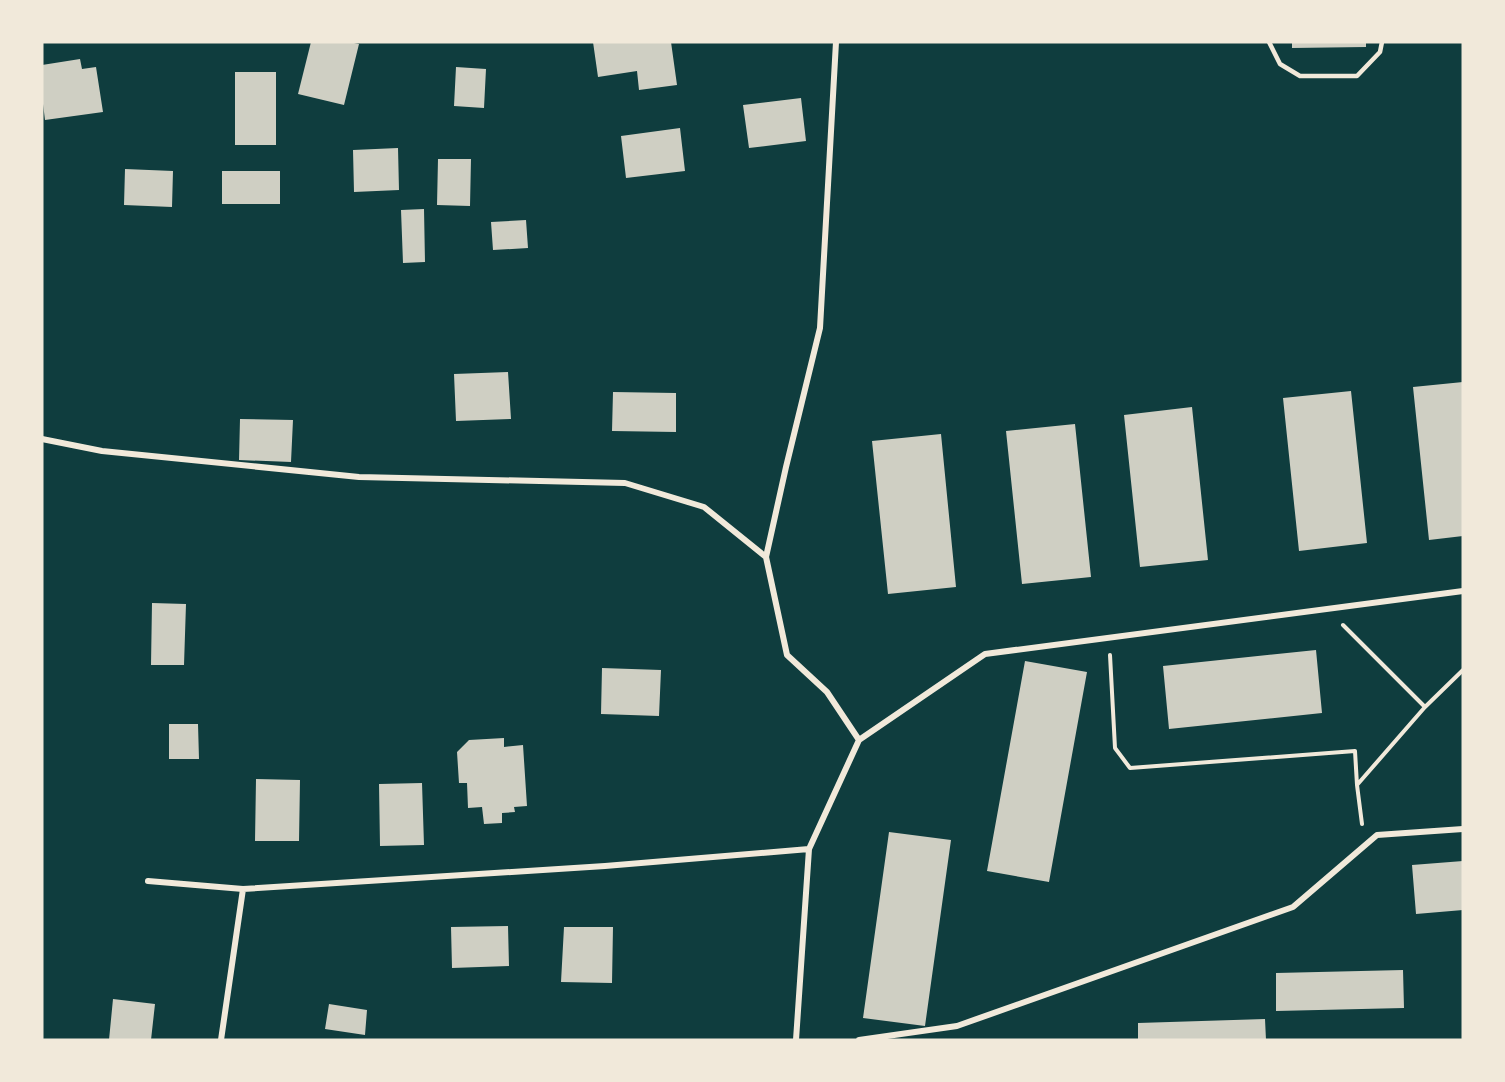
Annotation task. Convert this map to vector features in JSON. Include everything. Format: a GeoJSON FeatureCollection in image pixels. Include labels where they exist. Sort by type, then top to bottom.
{"type":"FeatureCollection","features":[{"type":"Feature","properties":{"kind":"street"},"geometry":{"type":"LineString","coordinates":[[836,42],[820,328],[766,557],[787,655],[827,692],[859,740]]}},
{"type":"Feature","properties":{"kind":"street"},"geometry":{"type":"LineString","coordinates":[[42,439],[102,451],[359,477],[625,483],[704,507],[766,557]]}},
{"type":"Feature","properties":{"kind":"street"},"geometry":{"type":"LineString","coordinates":[[796,1040],[809,849],[859,740],[985,654],[1463,591]]}},
{"type":"Feature","properties":{"kind":"street"},"geometry":{"type":"LineString","coordinates":[[859,1040],[957,1026],[1293,907],[1377,835],[1463,829]]}},
{"type":"Feature","properties":{"kind":"street"},"geometry":{"type":"LineString","coordinates":[[148,881],[243,889],[605,866],[809,849]]}},
{"type":"Feature","properties":{"kind":"street"},"geometry":{"type":"LineString","coordinates":[[221,1040],[243,889]]}},
{"type":"Feature","properties":{"kind":"lane"},"geometry":{"type":"LineString","coordinates":[[1269,42],[1280,64],[1300,76],[1357,76],[1380,52],[1382,42]]}},
{"type":"Feature","properties":{"kind":"path"},"geometry":{"type":"LineString","coordinates":[[1327,609],[1425,707]]}},
{"type":"Feature","properties":{"kind":"path"},"geometry":{"type":"LineString","coordinates":[[1109,638],[1115,748],[1130,768],[1355,751],[1364,846]]}},
{"type":"Feature","properties":{"kind":"path"},"geometry":{"type":"LineString","coordinates":[[1358,784],[1425,707],[1463,670]]}},
{"type":"Feature","properties":{"kind":"building"},"geometry":{"type":"Polygon","coordinates":[[[311,42],[359,44],[344,105],[298,94],[311,42]]]}},
{"type":"Feature","properties":{"kind":"building"},"geometry":{"type":"Polygon","coordinates":[[[593,42],[671,42],[677,85],[639,90],[637,71],[598,77],[593,42]]]}},
{"type":"Feature","properties":{"kind":"building"},"geometry":{"type":"Polygon","coordinates":[[[1292,42],[1366,42],[1366,47],[1292,48],[1292,42]]]}},
{"type":"Feature","properties":{"kind":"building"},"geometry":{"type":"Polygon","coordinates":[[[80,59],[82,69],[96,67],[103,112],[45,120],[42,65],[80,59]]]}},
{"type":"Feature","properties":{"kind":"building"},"geometry":{"type":"Polygon","coordinates":[[[456,67],[486,69],[484,108],[454,106],[456,67]]]}},
{"type":"Feature","properties":{"kind":"building"},"geometry":{"type":"Polygon","coordinates":[[[235,72],[276,72],[276,145],[235,145],[235,72]]]}},
{"type":"Feature","properties":{"kind":"building"},"geometry":{"type":"Polygon","coordinates":[[[801,98],[806,141],[749,148],[743,105],[801,98]]]}},
{"type":"Feature","properties":{"kind":"building"},"geometry":{"type":"Polygon","coordinates":[[[680,128],[685,171],[626,178],[621,136],[680,128]]]}},
{"type":"Feature","properties":{"kind":"building"},"geometry":{"type":"Polygon","coordinates":[[[398,148],[399,190],[354,192],[353,150],[398,148]]]}},
{"type":"Feature","properties":{"kind":"building"},"geometry":{"type":"Polygon","coordinates":[[[438,159],[471,159],[470,206],[437,205],[438,159]]]}},
{"type":"Feature","properties":{"kind":"building"},"geometry":{"type":"Polygon","coordinates":[[[125,169],[173,171],[172,207],[124,205],[125,169]]]}},
{"type":"Feature","properties":{"kind":"building"},"geometry":{"type":"Polygon","coordinates":[[[222,171],[280,171],[280,204],[222,204],[222,171]]]}},
{"type":"Feature","properties":{"kind":"building"},"geometry":{"type":"Polygon","coordinates":[[[424,209],[425,262],[403,263],[401,210],[424,209]]]}},
{"type":"Feature","properties":{"kind":"building"},"geometry":{"type":"Polygon","coordinates":[[[526,220],[528,248],[493,250],[491,222],[526,220]]]}},
{"type":"Feature","properties":{"kind":"building"},"geometry":{"type":"Polygon","coordinates":[[[508,372],[511,419],[456,421],[454,374],[508,372]]]}},
{"type":"Feature","properties":{"kind":"building"},"geometry":{"type":"Polygon","coordinates":[[[1463,382],[1463,536],[1429,540],[1413,387],[1463,382]]]}},
{"type":"Feature","properties":{"kind":"building"},"geometry":{"type":"Polygon","coordinates":[[[1351,391],[1367,543],[1299,551],[1283,398],[1351,391]]]}},
{"type":"Feature","properties":{"kind":"building"},"geometry":{"type":"Polygon","coordinates":[[[613,392],[676,393],[676,432],[612,431],[613,392]]]}},
{"type":"Feature","properties":{"kind":"building"},"geometry":{"type":"Polygon","coordinates":[[[1192,407],[1208,560],[1140,567],[1124,415],[1192,407]]]}},
{"type":"Feature","properties":{"kind":"building"},"geometry":{"type":"Polygon","coordinates":[[[240,419],[293,420],[291,462],[239,460],[240,419]]]}},
{"type":"Feature","properties":{"kind":"building"},"geometry":{"type":"Polygon","coordinates":[[[1075,424],[1091,577],[1022,584],[1006,431],[1075,424]]]}},
{"type":"Feature","properties":{"kind":"building"},"geometry":{"type":"Polygon","coordinates":[[[941,434],[956,587],[888,594],[872,441],[941,434]]]}},
{"type":"Feature","properties":{"kind":"building"},"geometry":{"type":"Polygon","coordinates":[[[152,603],[186,604],[184,665],[151,665],[152,603]]]}},
{"type":"Feature","properties":{"kind":"building"},"geometry":{"type":"Polygon","coordinates":[[[1316,650],[1322,713],[1169,729],[1163,666],[1316,650]]]}},
{"type":"Feature","properties":{"kind":"building"},"geometry":{"type":"Polygon","coordinates":[[[1025,661],[1087,672],[1049,882],[987,871],[1025,661]]]}},
{"type":"Feature","properties":{"kind":"building"},"geometry":{"type":"Polygon","coordinates":[[[602,668],[661,670],[659,716],[601,714],[602,668]]]}},
{"type":"Feature","properties":{"kind":"building"},"geometry":{"type":"Polygon","coordinates":[[[169,724],[198,724],[199,759],[169,759],[169,724]]]}},
{"type":"Feature","properties":{"kind":"building"},"geometry":{"type":"Polygon","coordinates":[[[504,738],[504,747],[523,745],[527,806],[514,807],[515,812],[502,813],[502,823],[484,824],[482,807],[468,808],[467,783],[459,783],[457,752],[469,740],[504,738]]]}},
{"type":"Feature","properties":{"kind":"building"},"geometry":{"type":"Polygon","coordinates":[[[256,779],[300,780],[299,841],[255,841],[256,779]]]}},
{"type":"Feature","properties":{"kind":"building"},"geometry":{"type":"Polygon","coordinates":[[[422,783],[424,845],[380,846],[379,784],[422,783]]]}},
{"type":"Feature","properties":{"kind":"building"},"geometry":{"type":"Polygon","coordinates":[[[889,832],[951,840],[925,1026],[863,1018],[889,832]]]}},
{"type":"Feature","properties":{"kind":"building"},"geometry":{"type":"Polygon","coordinates":[[[1463,861],[1463,910],[1416,914],[1412,865],[1463,861]]]}},
{"type":"Feature","properties":{"kind":"building"},"geometry":{"type":"Polygon","coordinates":[[[508,926],[509,966],[452,968],[451,927],[508,926]]]}},
{"type":"Feature","properties":{"kind":"building"},"geometry":{"type":"Polygon","coordinates":[[[564,927],[613,927],[612,983],[561,982],[564,927]]]}},
{"type":"Feature","properties":{"kind":"building"},"geometry":{"type":"Polygon","coordinates":[[[1403,970],[1404,1008],[1276,1011],[1276,973],[1403,970]]]}},
{"type":"Feature","properties":{"kind":"building"},"geometry":{"type":"Polygon","coordinates":[[[113,999],[155,1004],[151,1040],[109,1040],[113,999]]]}},
{"type":"Feature","properties":{"kind":"building"},"geometry":{"type":"Polygon","coordinates":[[[329,1004],[367,1010],[365,1035],[325,1029],[329,1004]]]}},
{"type":"Feature","properties":{"kind":"building"},"geometry":{"type":"Polygon","coordinates":[[[1265,1019],[1266,1040],[1138,1040],[1138,1023],[1265,1019]]]}}]}
